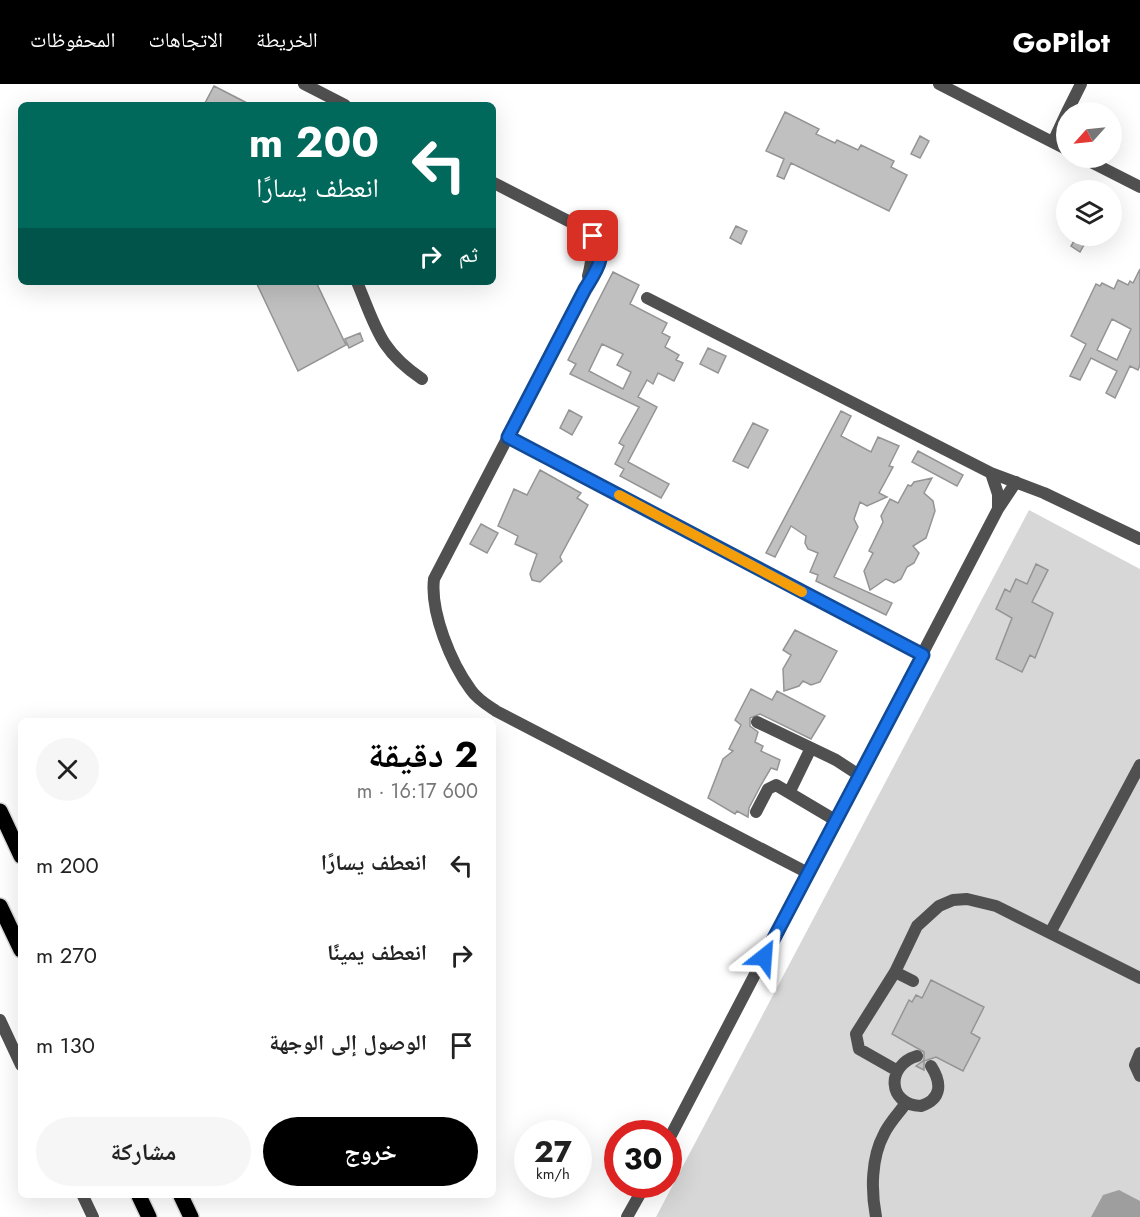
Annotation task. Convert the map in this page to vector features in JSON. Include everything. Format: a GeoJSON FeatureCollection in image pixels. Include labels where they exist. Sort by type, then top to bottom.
{"type":"FeatureCollection","features":[{"type":"Feature","properties":{"kind":"main road"},"geometry":{"type":"LineString","coordinates":[[0,811],[18,850]]}},
{"type":"Feature","properties":{"kind":"main road"},"geometry":{"type":"LineString","coordinates":[[0,906],[18,944]]}},
{"type":"Feature","properties":{"kind":"main road"},"geometry":{"type":"LineString","coordinates":[[140,1198],[149,1217]]}},
{"type":"Feature","properties":{"kind":"main road"},"geometry":{"type":"LineString","coordinates":[[182,1198],[191,1217]]}},
{"type":"Feature","properties":{"kind":"street"},"geometry":{"type":"LineString","coordinates":[[304,84],[339,102]]}},
{"type":"Feature","properties":{"kind":"street"},"geometry":{"type":"LineString","coordinates":[[939,84],[1056,144]]}},
{"type":"Feature","properties":{"kind":"street"},"geometry":{"type":"LineString","coordinates":[[1073,102],[1081,84]]}},
{"type":"Feature","properties":{"kind":"street"},"geometry":{"type":"LineString","coordinates":[[1053,142],[1056,136]]}},
{"type":"Feature","properties":{"kind":"street"},"geometry":{"type":"LineString","coordinates":[[1103,168],[1140,187]]}},
{"type":"Feature","properties":{"kind":"street"},"geometry":{"type":"LineString","coordinates":[[496,184],[556,217],[588,231],[600,247],[598,268],[434,579],[434,611],[471,692],[496,711],[808,873]]}},
{"type":"Feature","properties":{"kind":"street"},"geometry":{"type":"LineString","coordinates":[[358,285],[386,348],[398,363],[422,379]]}},
{"type":"Feature","properties":{"kind":"street"},"geometry":{"type":"LineString","coordinates":[[647,298],[991,473],[1140,538]]}},
{"type":"Feature","properties":{"kind":"street"},"geometry":{"type":"LineString","coordinates":[[508,437],[923,655]]}},
{"type":"Feature","properties":{"kind":"street"},"geometry":{"type":"LineString","coordinates":[[991,473],[998,494],[998,509]]}},
{"type":"Feature","properties":{"kind":"street"},"geometry":{"type":"LineString","coordinates":[[679,1120],[998,509],[1016,482]]}},
{"type":"Feature","properties":{"kind":"street"},"geometry":{"type":"LineString","coordinates":[[757,722],[811,748],[859,775]]}},
{"type":"Feature","properties":{"kind":"street"},"geometry":{"type":"LineString","coordinates":[[790,791],[811,748]]}},
{"type":"Feature","properties":{"kind":"street"},"geometry":{"type":"LineString","coordinates":[[1050,933],[1140,765]]}},
{"type":"Feature","properties":{"kind":"street"},"geometry":{"type":"LineString","coordinates":[[756,812],[770,787],[776,785],[790,791],[835,820]]}},
{"type":"Feature","properties":{"kind":"street"},"geometry":{"type":"LineString","coordinates":[[896,1071],[859,1049],[855,1034],[894,972],[917,926],[933,910],[953,900],[982,901],[1140,978]]}},
{"type":"Feature","properties":{"kind":"street"},"geometry":{"type":"LineString","coordinates":[[894,972],[913,981]]}},
{"type":"Feature","properties":{"kind":"street"},"geometry":{"type":"LineString","coordinates":[[0,1020],[18,1059]]}},
{"type":"Feature","properties":{"kind":"street"},"geometry":{"type":"LineString","coordinates":[[1140,1053],[1135,1065],[1140,1076]]}},
{"type":"Feature","properties":{"kind":"street"},"geometry":{"type":"LineString","coordinates":[[917,1056],[903,1063],[896,1071],[893,1085],[900,1099],[906,1103],[921,1106],[936,1097],[940,1087],[932,1066]]}},
{"type":"Feature","properties":{"kind":"street"},"geometry":{"type":"LineString","coordinates":[[876,1217],[873,1191],[878,1152],[884,1134],[906,1103]]}},
{"type":"Feature","properties":{"kind":"street"},"geometry":{"type":"LineString","coordinates":[[83,1198],[93,1217]]}},
{"type":"Feature","properties":{"kind":"street"},"geometry":{"type":"LineString","coordinates":[[630,1215],[638,1198]]}},
{"type":"Feature","properties":{"kind":"shaded area"},"geometry":{"type":"Polygon","coordinates":[[[1029,510],[1140,569],[1140,1217],[656,1217],[666,1198],[682,1198],[682,1168],[1029,510]]]}},
{"type":"Feature","properties":{"kind":"shaded area"},"geometry":{"type":"Polygon","coordinates":[[[1119,1190],[1140,1201],[1140,1217],[1091,1217],[1103,1195],[1119,1190]]]}},
{"type":"Feature","properties":{"kind":"building"},"geometry":{"type":"Polygon","coordinates":[[[214,86],[245,102],[206,102],[214,86]]]}},
{"type":"Feature","properties":{"kind":"building"},"geometry":{"type":"Polygon","coordinates":[[[785,112],[819,129],[816,134],[835,143],[837,140],[858,150],[861,145],[894,161],[891,167],[907,175],[889,211],[791,163],[784,179],[777,176],[784,159],[766,151],[785,112]]]}},
{"type":"Feature","properties":{"kind":"building"},"geometry":{"type":"Polygon","coordinates":[[[920,136],[929,141],[920,158],[911,154],[920,136]]]}},
{"type":"Feature","properties":{"kind":"building"},"geometry":{"type":"Polygon","coordinates":[[[736,226],[747,231],[741,244],[730,238],[736,226]]]}},
{"type":"Feature","properties":{"kind":"building"},"geometry":{"type":"Polygon","coordinates":[[[1071,246],[1083,246],[1080,252],[1071,246]]]}},
{"type":"Feature","properties":{"kind":"building"},"geometry":{"type":"Polygon","coordinates":[[[1140,269],[1140,365],[1138,370],[1130,366],[1115,398],[1106,393],[1117,371],[1091,358],[1080,380],[1070,376],[1086,344],[1071,336],[1096,284],[1100,286],[1102,283],[1114,289],[1118,280],[1128,285],[1130,281],[1133,283],[1140,269]],[[1112,319],[1097,350],[1117,360],[1131,329],[1112,319]]]}},
{"type":"Feature","properties":{"kind":"building"},"geometry":{"type":"Polygon","coordinates":[[[613,272],[639,285],[630,304],[667,323],[662,333],[670,337],[665,347],[679,355],[676,360],[683,363],[674,381],[658,373],[653,384],[647,380],[638,397],[657,407],[628,462],[669,484],[661,498],[620,476],[624,469],[615,464],[624,446],[619,443],[639,407],[570,374],[576,364],[568,360],[613,272]],[[602,344],[589,371],[623,389],[631,372],[617,365],[623,354],[602,344]]]}},
{"type":"Feature","properties":{"kind":"building"},"geometry":{"type":"Polygon","coordinates":[[[257,285],[317,285],[346,345],[298,371],[257,285]]]}},
{"type":"Feature","properties":{"kind":"building"},"geometry":{"type":"Polygon","coordinates":[[[360,333],[363,341],[349,348],[345,339],[360,333]]]}},
{"type":"Feature","properties":{"kind":"building"},"geometry":{"type":"Polygon","coordinates":[[[708,348],[726,356],[718,373],[700,364],[708,348]]]}},
{"type":"Feature","properties":{"kind":"building"},"geometry":{"type":"Polygon","coordinates":[[[569,410],[582,417],[572,435],[560,428],[569,410]]]}},
{"type":"Feature","properties":{"kind":"building"},"geometry":{"type":"Polygon","coordinates":[[[841,411],[851,416],[841,436],[871,452],[878,437],[899,446],[889,466],[893,467],[879,493],[887,497],[867,506],[860,502],[854,519],[858,527],[834,577],[892,603],[886,615],[816,581],[818,575],[810,572],[818,553],[808,549],[805,543],[806,536],[791,526],[775,557],[766,553],[841,411]]]}},
{"type":"Feature","properties":{"kind":"building"},"geometry":{"type":"Polygon","coordinates":[[[753,423],[768,430],[748,468],[733,461],[753,423]]]}},
{"type":"Feature","properties":{"kind":"building"},"geometry":{"type":"Polygon","coordinates":[[[918,451],[963,475],[957,486],[912,462],[918,451]]]}},
{"type":"Feature","properties":{"kind":"building"},"geometry":{"type":"Polygon","coordinates":[[[540,470],[581,493],[577,498],[588,505],[560,557],[562,561],[540,582],[532,580],[530,574],[537,554],[515,544],[518,536],[498,526],[514,489],[527,495],[540,470]]]}},
{"type":"Feature","properties":{"kind":"building"},"geometry":{"type":"Polygon","coordinates":[[[932,478],[924,493],[933,501],[935,511],[926,538],[913,546],[919,553],[914,563],[907,567],[901,579],[894,583],[886,579],[870,590],[864,571],[873,553],[869,551],[883,522],[881,516],[890,499],[898,503],[908,485],[932,478]]]}},
{"type":"Feature","properties":{"kind":"building"},"geometry":{"type":"Polygon","coordinates":[[[481,524],[498,533],[487,553],[470,544],[481,524]]]}},
{"type":"Feature","properties":{"kind":"building"},"geometry":{"type":"Polygon","coordinates":[[[1036,564],[1048,570],[1032,602],[1053,613],[1035,658],[1030,655],[1022,672],[996,659],[1012,618],[996,609],[1005,589],[1010,592],[1016,579],[1027,584],[1036,564]]]}},
{"type":"Feature","properties":{"kind":"building"},"geometry":{"type":"Polygon","coordinates":[[[795,630],[837,651],[820,682],[811,685],[803,681],[799,686],[784,691],[783,669],[791,655],[783,650],[795,630]]]}},
{"type":"Feature","properties":{"kind":"building"},"geometry":{"type":"Polygon","coordinates":[[[751,689],[772,700],[777,691],[825,716],[811,739],[760,714],[750,718],[750,726],[758,732],[755,742],[763,746],[761,751],[780,760],[777,770],[771,768],[761,785],[749,808],[748,817],[737,811],[735,814],[708,798],[723,759],[733,751],[729,749],[741,725],[735,720],[751,689]]]}},
{"type":"Feature","properties":{"kind":"building"},"geometry":{"type":"Polygon","coordinates":[[[931,980],[984,1007],[971,1033],[980,1038],[963,1071],[936,1057],[924,1061],[924,1070],[916,1066],[924,1060],[924,1052],[892,1034],[909,1000],[912,1002],[916,995],[922,998],[931,980]]]}},
{"type":"Feature","properties":{"kind":"slow traffic"},"geometry":{"type":"LineString","coordinates":[[619,495],[802,592]]}},
{"type":"Feature","properties":{"kind":"route"},"geometry":{"type":"LineString","coordinates":[[593,236],[600,247],[601,261],[508,437],[923,655],[764,957]]}}]}
